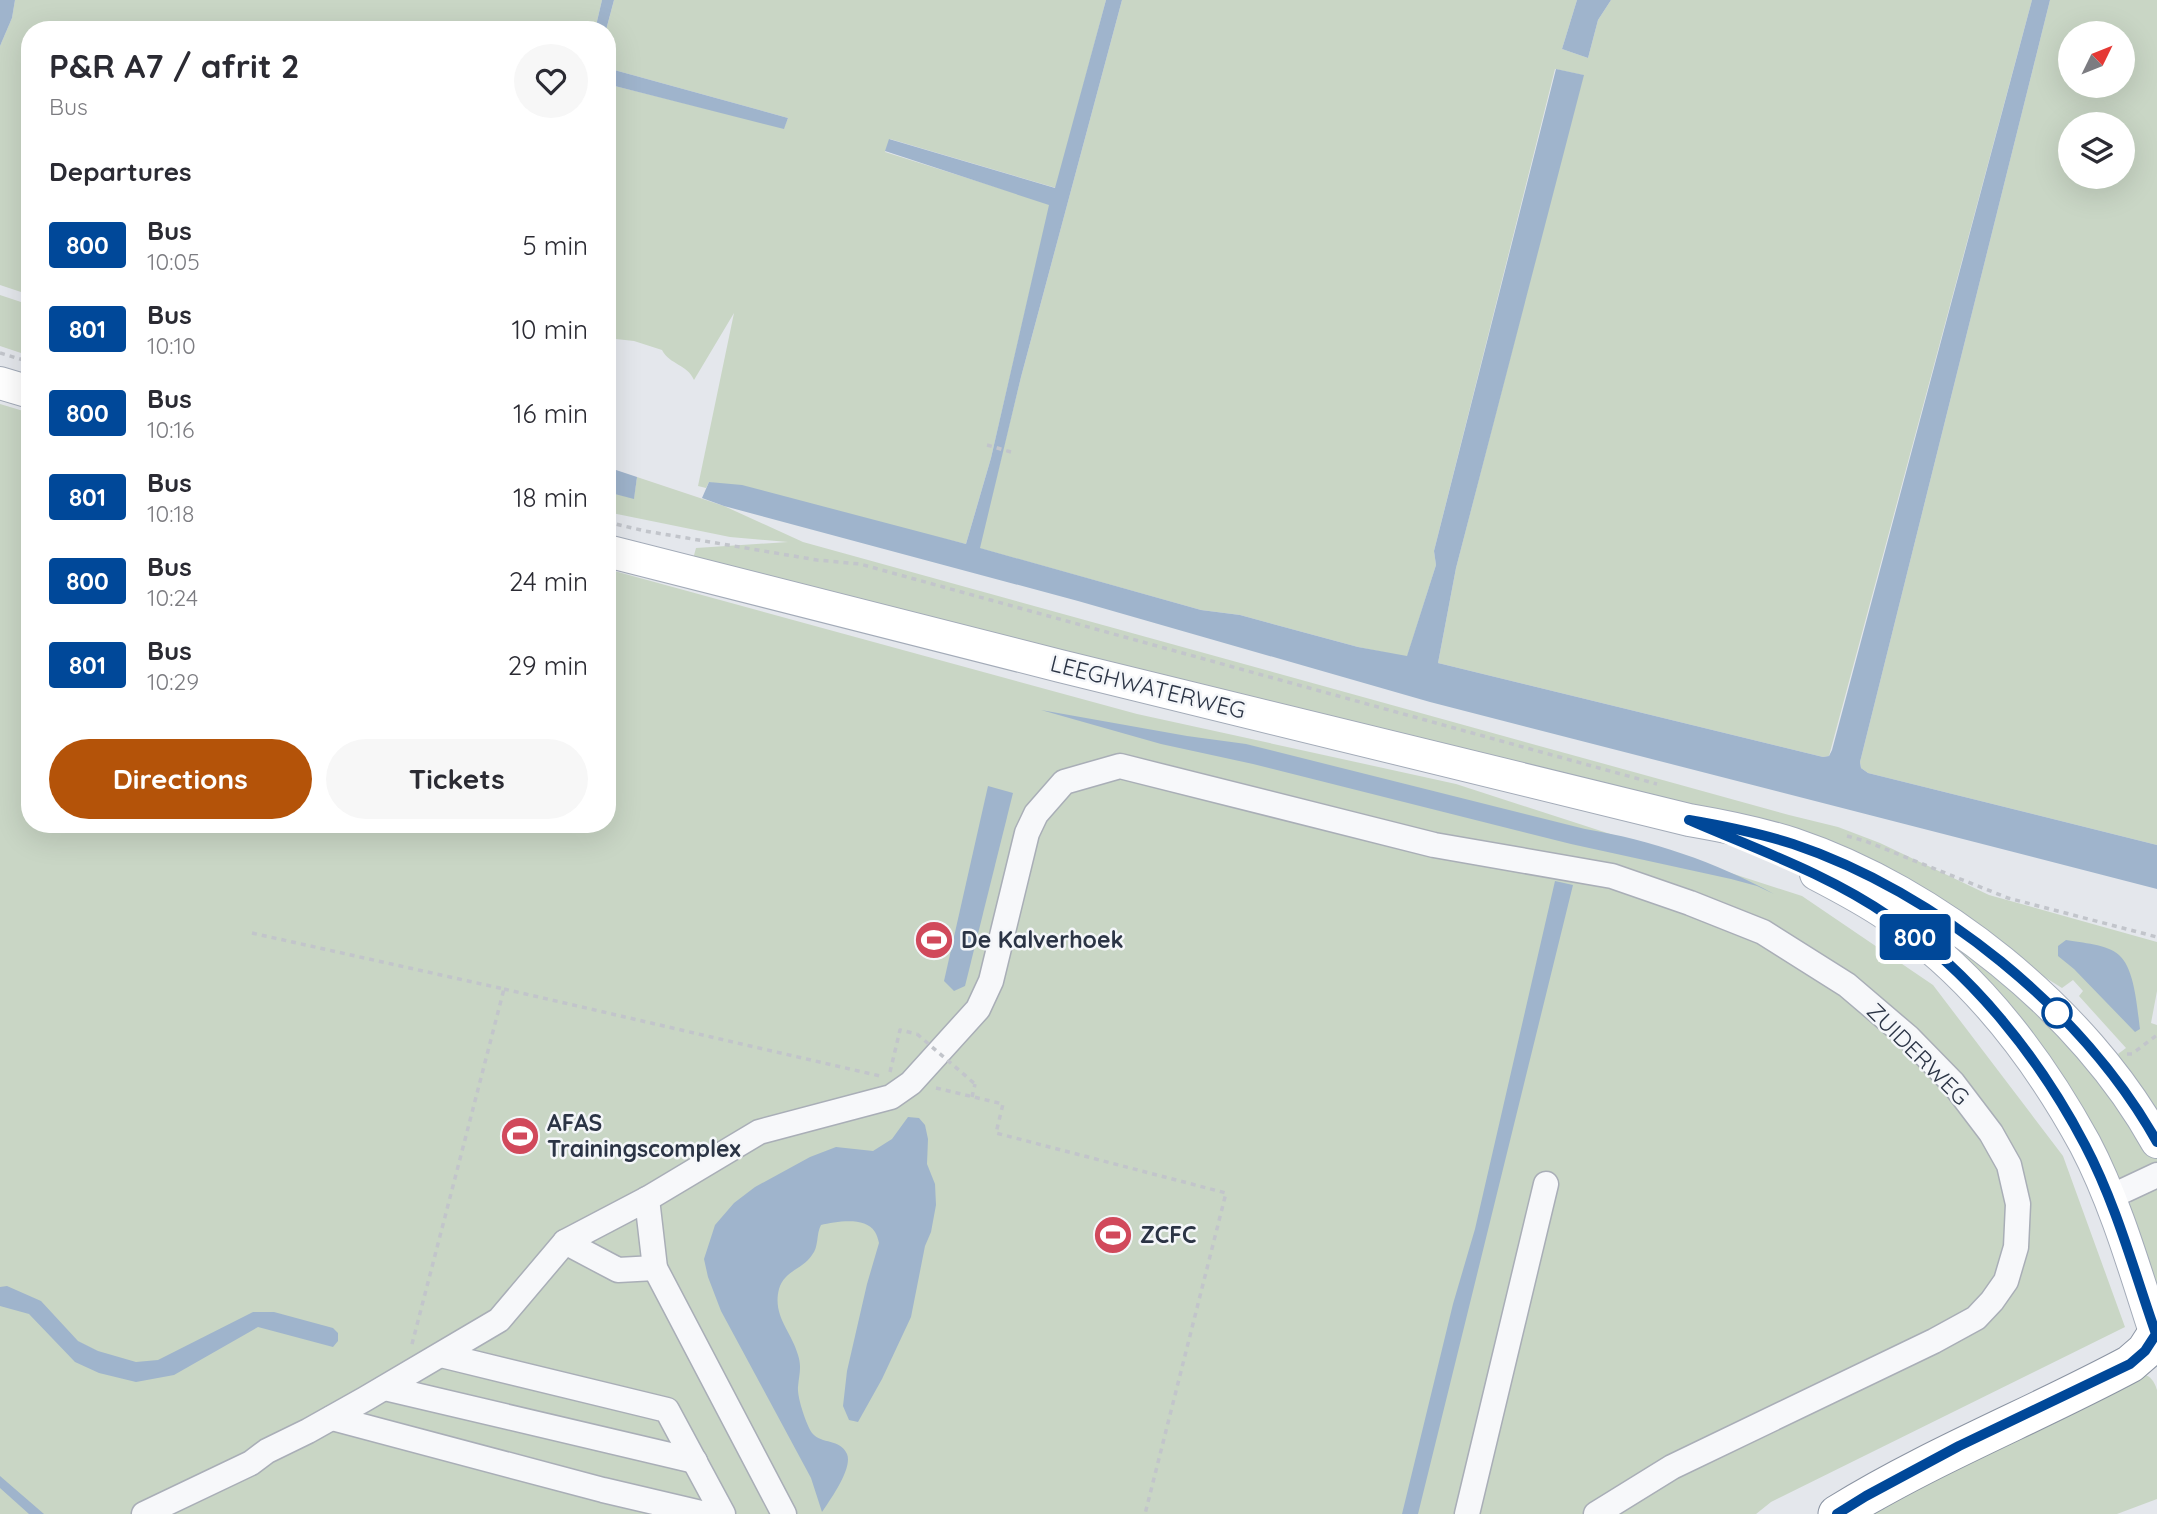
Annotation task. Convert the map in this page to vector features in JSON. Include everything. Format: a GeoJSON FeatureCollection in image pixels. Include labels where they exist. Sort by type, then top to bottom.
{"type":"FeatureCollection","features":[{"type":"Feature","properties":{"kind":"highway"},"geometry":{"type":"LineString","coordinates":[[1836,1514],[1959,1446],[2124,1367],[2145,1351],[2156,1336]]}},
{"type":"Feature","properties":{"kind":"main road"},"geometry":{"type":"LineString","coordinates":[[0,383],[21,389]]}},
{"type":"Feature","properties":{"kind":"main road","name":"LEEGHWATERWEG"},"geometry":{"type":"LineString","coordinates":[[616,553],[1073,669],[1794,844],[1894,889],[1943,918],[1997,958],[2040,996],[2084,1042],[2150,1129]]}},
{"type":"Feature","properties":{"kind":"main road","name":"LEEGHWATERWEG"},"geometry":{"type":"LineString","coordinates":[[1689,820],[1775,855],[1847,891],[1890,917],[1958,973],[1995,1011],[2036,1063],[2085,1145],[2108,1198],[2156,1336]]}},
{"type":"Feature","properties":{"kind":"lane","name":"ZUIDERWEG"},"geometry":{"type":"LineString","coordinates":[[565,1242],[647,1199],[759,1132],[891,1097],[911,1083],[978,1009],[990,981],[1027,833],[1036,814],[1064,782],[1120,766],[1434,845],[1612,876],[1763,932],[1847,985],[1908,1037],[1953,1083],[1991,1133],[2008,1165],[2018,1204],[2016,1247],[2006,1281],[1976,1318],[1934,1341],[1672,1467],[1596,1514]]}},
{"type":"Feature","properties":{"kind":"lane"},"geometry":{"type":"LineString","coordinates":[[2108,1198],[2157,1175]]}},
{"type":"Feature","properties":{"kind":"lane"},"geometry":{"type":"LineString","coordinates":[[1466,1514],[1546,1184]]}},
{"type":"Feature","properties":{"kind":"lane"},"geometry":{"type":"LineString","coordinates":[[647,1199],[655,1268],[784,1514]]}},
{"type":"Feature","properties":{"kind":"lane"},"geometry":{"type":"LineString","coordinates":[[144,1514],[251,1463],[267,1451],[332,1418],[499,1320],[565,1242],[618,1270],[655,1268]]}},
{"type":"Feature","properties":{"kind":"lane"},"geometry":{"type":"LineString","coordinates":[[441,1355],[667,1410],[723,1514]]}},
{"type":"Feature","properties":{"kind":"lane"},"geometry":{"type":"LineString","coordinates":[[394,1382],[695,1461]]}},
{"type":"Feature","properties":{"kind":"lane"},"geometry":{"type":"LineString","coordinates":[[332,1418],[705,1514]]}},
{"type":"Feature","properties":{"kind":"path"},"geometry":{"type":"LineString","coordinates":[[0,353],[21,359]]}},
{"type":"Feature","properties":{"kind":"path"},"geometry":{"type":"LineString","coordinates":[[987,444],[1012,452]]}},
{"type":"Feature","properties":{"kind":"path"},"geometry":{"type":"LineString","coordinates":[[616,524],[817,560],[860,564],[1662,785]]}},
{"type":"Feature","properties":{"kind":"path"},"geometry":{"type":"LineString","coordinates":[[1838,833],[1865,841],[2008,898],[2157,937]]}},
{"type":"Feature","properties":{"kind":"path"},"geometry":{"type":"LineString","coordinates":[[252,933],[889,1078],[900,1030],[917,1034],[975,1084],[972,1097]]}},
{"type":"Feature","properties":{"kind":"path"},"geometry":{"type":"LineString","coordinates":[[394,1382],[504,989]]}},
{"type":"Feature","properties":{"kind":"path"},"geometry":{"type":"LineString","coordinates":[[2125,1052],[2132,1054],[2157,1035]]}},
{"type":"Feature","properties":{"kind":"path"},"geometry":{"type":"LineString","coordinates":[[911,1083],[1003,1104],[996,1133],[1226,1193],[1145,1514]]}},
{"type":"Feature","properties":{"kind":"green space"},"geometry":{"type":"Polygon","coordinates":[[[15,0],[602,0],[597,21],[21,21],[21,292],[0,285],[0,46],[12,18],[15,0]]]}},
{"type":"Feature","properties":{"kind":"green space"},"geometry":{"type":"Polygon","coordinates":[[[614,0],[1106,0],[1056,188],[890,139],[885,152],[1050,204],[991,458],[966,544],[709,482],[706,488],[698,486],[734,313],[694,380],[662,350],[634,341],[616,339],[616,86],[784,128],[788,118],[616,70],[616,21],[608,21],[614,0]]]}},
{"type":"Feature","properties":{"kind":"green space"},"geometry":{"type":"Polygon","coordinates":[[[1122,0],[1577,0],[1562,49],[1588,58],[1598,20],[1611,0],[2032,0],[1829,756],[1823,757],[1438,663],[1456,568],[1583,75],[1555,69],[1434,551],[1436,565],[1407,657],[1358,647],[1240,615],[1201,610],[979,548],[1021,377],[1122,0]]]}},
{"type":"Feature","properties":{"kind":"green space"},"geometry":{"type":"Polygon","coordinates":[[[2050,0],[2157,0],[2157,845],[1868,773],[1861,768],[1860,762],[2050,0]]]}},
{"type":"Feature","properties":{"kind":"green space"},"geometry":{"type":"Polygon","coordinates":[[[0,295],[21,302],[21,353],[0,346],[0,295]]]}},
{"type":"Feature","properties":{"kind":"green space","name":"De Kalverhoek"},"geometry":{"type":"Polygon","coordinates":[[[0,404],[21,410],[21,833],[616,833],[616,571],[1137,714],[1456,784],[1802,896],[1933,985],[2063,1156],[2125,1327],[1771,1502],[1756,1514],[0,1514],[0,404]]]}},
{"type":"Feature","properties":{"kind":"green space"},"geometry":{"type":"Polygon","coordinates":[[[637,477],[724,506],[803,542],[1838,827],[1880,843],[1989,895],[2157,942],[2157,991],[2151,1023],[2157,1025],[2157,1125],[2118,1054],[2126,1048],[2079,996],[2083,991],[2073,980],[2062,988],[1880,874],[693,559],[696,548],[788,542],[730,537],[616,514],[616,494],[634,498],[637,477]]]}},
{"type":"Feature","properties":{"kind":"green space"},"geometry":{"type":"Polygon","coordinates":[[[1837,867],[2018,984],[2142,1130],[2157,1162],[2113,1186],[2064,1090],[1837,867]]]}},
{"type":"Feature","properties":{"kind":"green space"},"geometry":{"type":"Polygon","coordinates":[[[2157,1186],[2157,1299],[2127,1207],[2135,1197],[2157,1186]]]}},
{"type":"Feature","properties":{"kind":"green space"},"geometry":{"type":"Polygon","coordinates":[[[2142,1374],[2152,1379],[2157,1390],[2157,1499],[2117,1514],[1856,1514],[2142,1374]]]}},
{"type":"Feature","properties":{"kind":"water"},"geometry":{"type":"Polygon","coordinates":[[[0,0],[15,0],[12,18],[0,46],[0,0]]]}},
{"type":"Feature","properties":{"kind":"water"},"geometry":{"type":"Polygon","coordinates":[[[602,0],[614,0],[608,21],[597,21],[602,0]]]}},
{"type":"Feature","properties":{"kind":"water"},"geometry":{"type":"Polygon","coordinates":[[[1106,0],[1122,0],[1021,377],[980,548],[1201,610],[1240,615],[1358,647],[1407,656],[1436,565],[1434,551],[1556,69],[1584,75],[1456,568],[1438,663],[1823,757],[1829,756],[1832,750],[2032,0],[2050,0],[1860,762],[1861,768],[1868,773],[2157,845],[2157,889],[1430,702],[1078,601],[702,498],[709,482],[742,485],[966,544],[991,458],[1049,205],[885,151],[889,139],[1055,188],[1106,0]]]}},
{"type":"Feature","properties":{"kind":"water"},"geometry":{"type":"Polygon","coordinates":[[[1577,0],[1611,0],[1598,20],[1588,58],[1562,49],[1577,0]]]}},
{"type":"Feature","properties":{"kind":"water"},"geometry":{"type":"Polygon","coordinates":[[[616,70],[788,118],[784,129],[616,86],[616,70]]]}},
{"type":"Feature","properties":{"kind":"water"},"geometry":{"type":"Polygon","coordinates":[[[616,470],[637,477],[634,499],[616,494],[616,470]]]}},
{"type":"Feature","properties":{"kind":"water"},"geometry":{"type":"Polygon","coordinates":[[[1041,710],[1246,744],[1634,839],[1706,862],[1774,894],[1731,879],[1571,844],[1253,764],[1161,744],[1041,710]]]}},
{"type":"Feature","properties":{"kind":"water"},"geometry":{"type":"Polygon","coordinates":[[[988,786],[1013,793],[965,986],[954,991],[944,981],[988,786]]]}},
{"type":"Feature","properties":{"kind":"water"},"geometry":{"type":"Polygon","coordinates":[[[1555,881],[1573,885],[1418,1514],[1402,1514],[1453,1304],[1475,1229],[1555,881]]]}},
{"type":"Feature","properties":{"kind":"water"},"geometry":{"type":"Polygon","coordinates":[[[2066,940],[2108,948],[2124,961],[2134,989],[2140,1029],[2135,1032],[2058,956],[2058,946],[2066,940]]]}},
{"type":"Feature","properties":{"kind":"water"},"geometry":{"type":"Polygon","coordinates":[[[908,1117],[919,1118],[925,1125],[928,1139],[927,1164],[935,1184],[936,1205],[911,1317],[858,1422],[849,1420],[843,1406],[847,1371],[879,1243],[876,1233],[870,1227],[857,1222],[821,1225],[814,1252],[785,1278],[779,1289],[780,1316],[799,1359],[798,1391],[807,1423],[816,1437],[835,1443],[847,1454],[844,1475],[822,1512],[811,1478],[721,1311],[704,1259],[715,1225],[734,1203],[755,1187],[810,1157],[836,1147],[873,1151],[892,1139],[908,1117]]]}},
{"type":"Feature","properties":{"kind":"water"},"geometry":{"type":"Polygon","coordinates":[[[7,1286],[41,1301],[78,1341],[98,1351],[136,1362],[158,1360],[253,1312],[274,1312],[333,1328],[338,1333],[338,1341],[333,1347],[258,1327],[174,1375],[136,1382],[99,1373],[75,1362],[29,1314],[0,1306],[0,1287],[7,1286]]]}},
{"type":"Feature","properties":{"kind":"water"},"geometry":{"type":"Polygon","coordinates":[[[0,1476],[44,1514],[29,1514],[0,1488],[0,1476]]]}},
{"type":"Feature","properties":{"kind":"bus line","name":"800"},"geometry":{"type":"LineString","coordinates":[[1837,1514],[1959,1446],[2130,1364],[2145,1351],[2156,1334],[2125,1243],[2085,1145],[2036,1063],[1995,1011],[1958,973],[1890,917],[1810,871],[1689,820],[1744,830],[1794,844],[1894,889],[1943,918],[1997,958],[2055,1011],[2108,1070],[2143,1116],[2157,1142]]}},
{"type":"Feature","properties":{"kind":"place","name":"De Kalverhoek"},"geometry":{"type":"Point","coordinates":[934,940]}},
{"type":"Feature","properties":{"kind":"place","name":"AFAS Trainingscomplex"},"geometry":{"type":"Point","coordinates":[520,1136]}},
{"type":"Feature","properties":{"kind":"place","name":"ZCFC"},"geometry":{"type":"Point","coordinates":[1113,1235]}}]}
